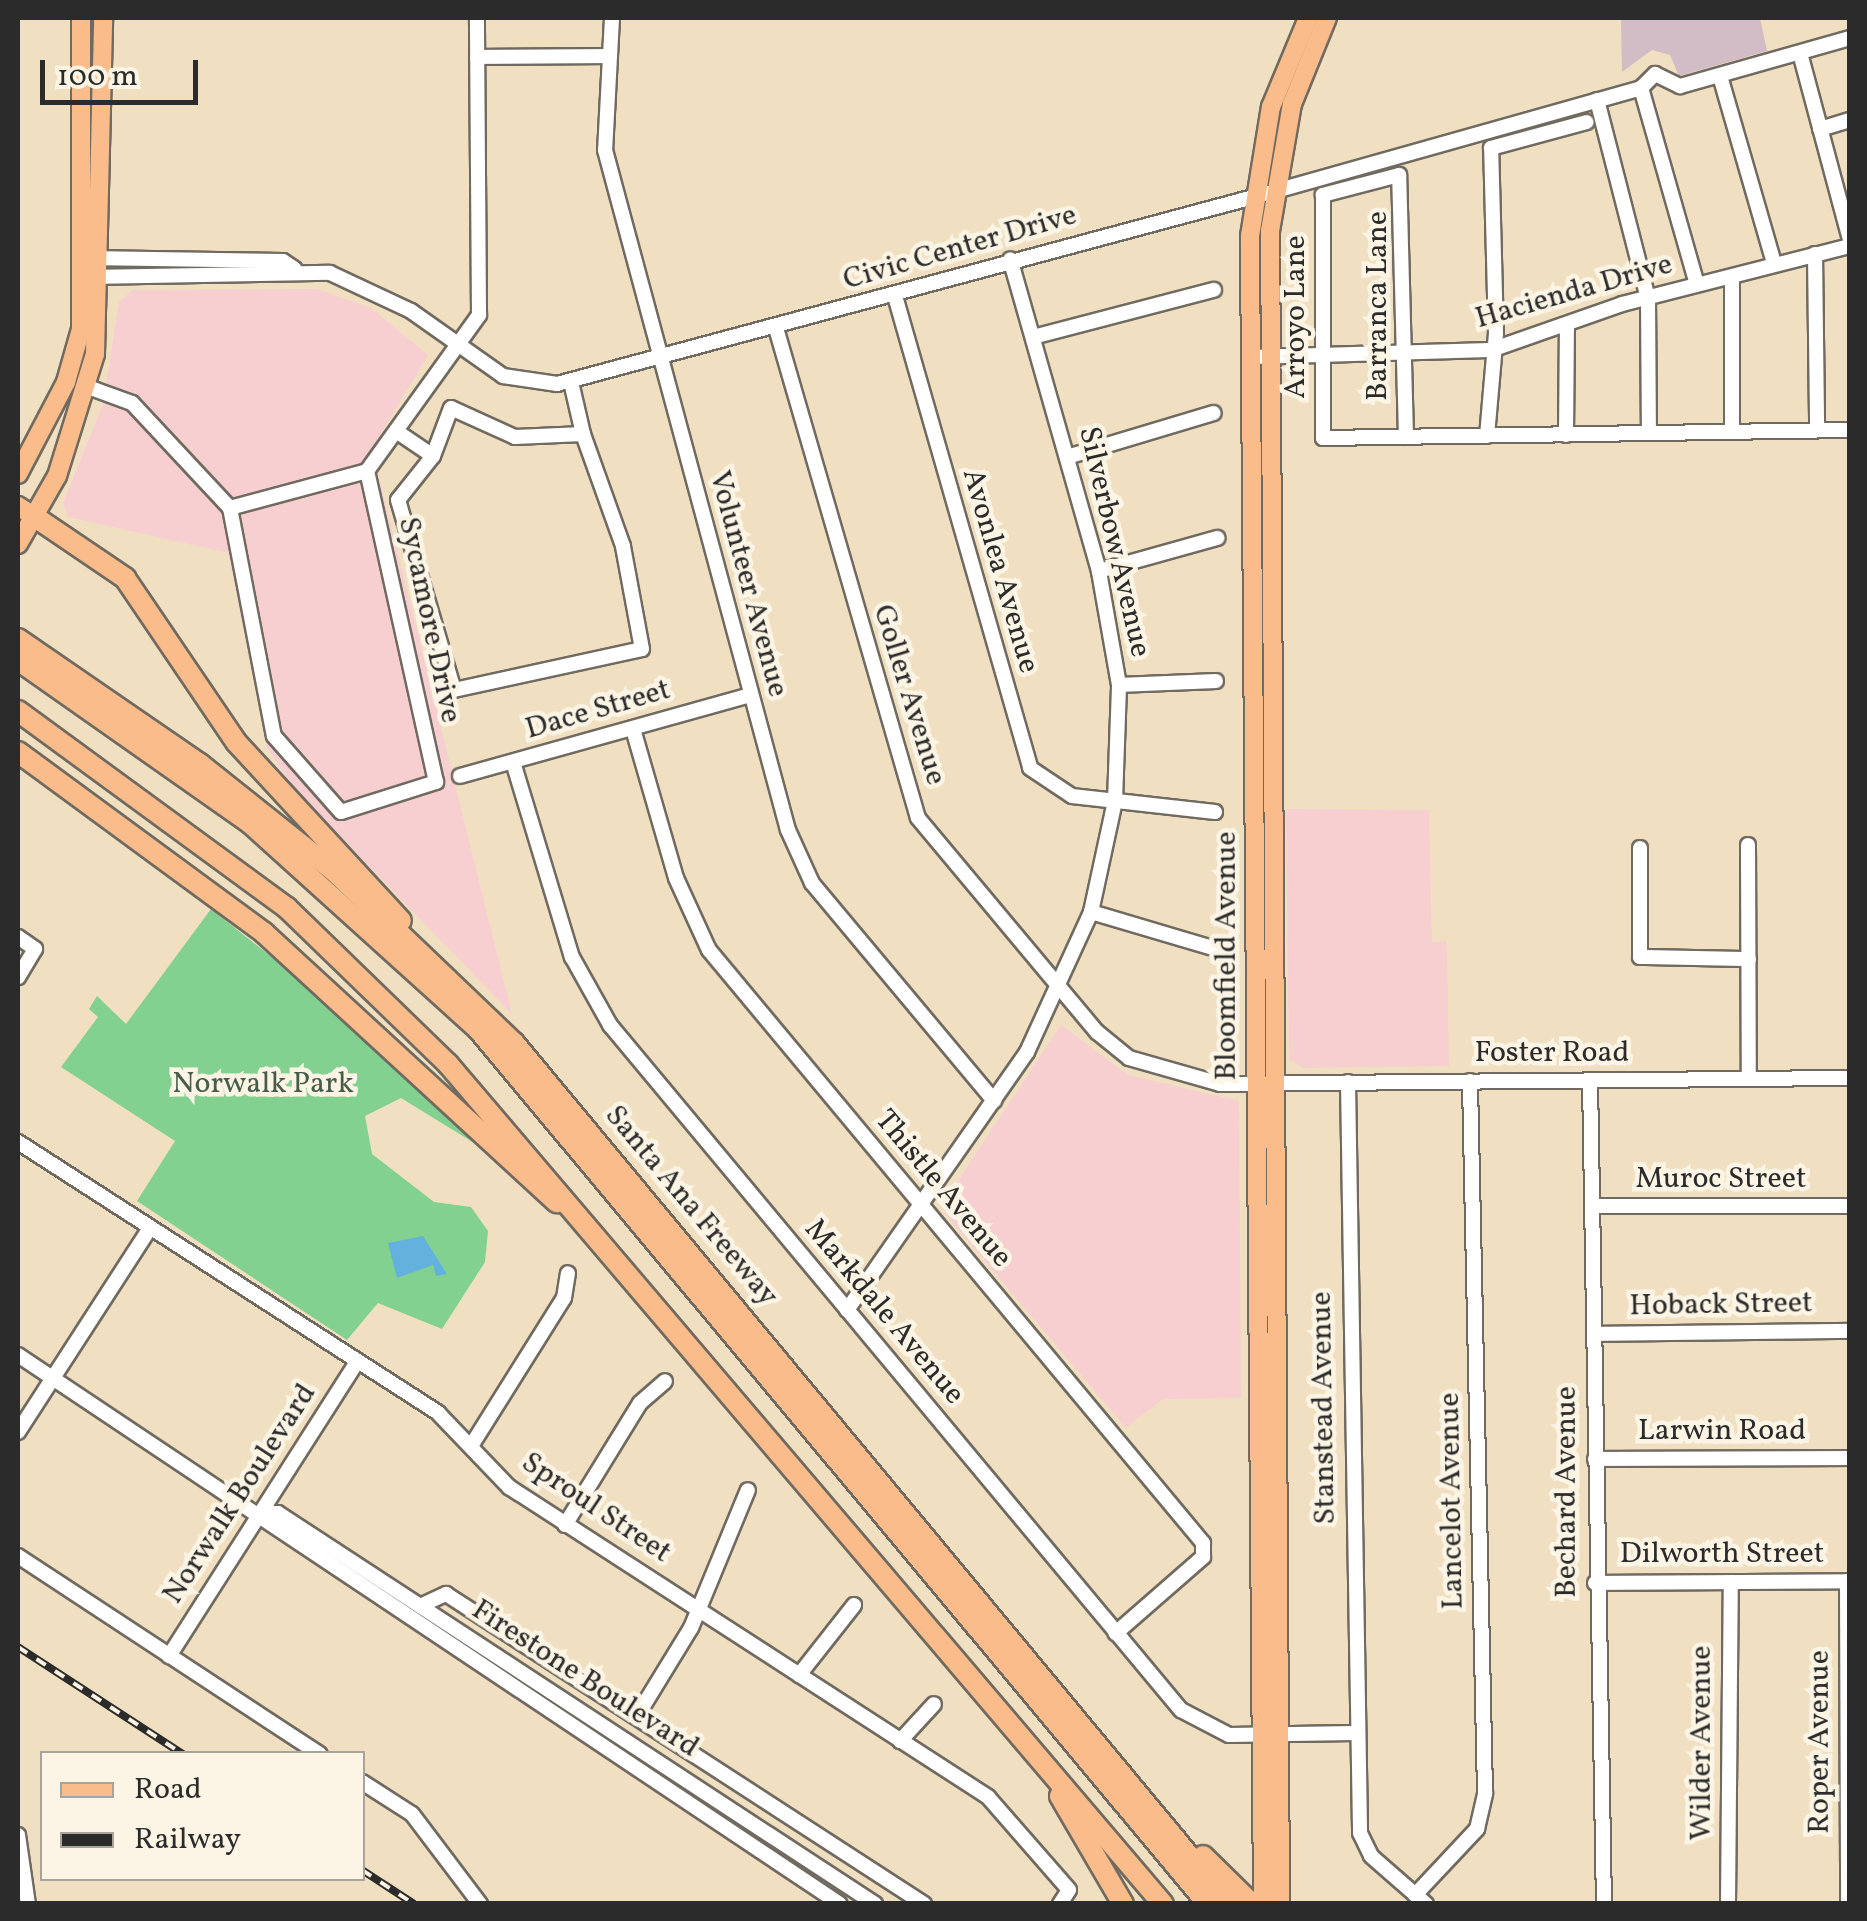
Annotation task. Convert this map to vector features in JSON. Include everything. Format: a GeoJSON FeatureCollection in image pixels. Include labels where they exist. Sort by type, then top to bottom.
{"type":"FeatureCollection","features":[{"type":"Feature","properties":{"kind":"highway"},"geometry":{"type":"LineString","coordinates":[[26,512],[125,578],[236,742],[382,893],[419,947]]}},
{"type":"Feature","properties":{"kind":"highway","name":"Santa Ana Freeway"},"geometry":{"type":"LineString","coordinates":[[18,640],[200,764],[419,947],[619,1164],[1126,1782],[1263,1902]]}},
{"type":"Feature","properties":{"kind":"highway"},"geometry":{"type":"LineString","coordinates":[[18,660],[250,823],[478,1029],[1208,1904]]}},
{"type":"Feature","properties":{"kind":"highway"},"geometry":{"type":"LineString","coordinates":[[18,711],[287,908],[513,1132],[1163,1904]]}},
{"type":"Feature","properties":{"kind":"highway"},"geometry":{"type":"LineString","coordinates":[[18,752],[264,933],[433,1079],[648,1290]]}},
{"type":"Feature","properties":{"kind":"highway"},"geometry":{"type":"LineString","coordinates":[[1046,1767],[1123,1904]]}},
{"type":"Feature","properties":{"kind":"main road"},"geometry":{"type":"LineString","coordinates":[[81,18],[84,257],[97,272]]}},
{"type":"Feature","properties":{"kind":"main road"},"geometry":{"type":"LineString","coordinates":[[18,544],[26,512],[88,387],[97,272],[103,18]]}},
{"type":"Feature","properties":{"kind":"main road","name":"Bloomfield Avenue"},"geometry":{"type":"LineString","coordinates":[[1263,1902],[1269,1735],[1264,1204],[1254,1083],[1263,960],[1272,452],[1272,192],[1316,20]]}},
{"type":"Feature","properties":{"kind":"main road","name":"Bloomfield Avenue"},"geometry":{"type":"LineString","coordinates":[[1263,816],[1250,451],[1252,198],[1277,88],[1316,20]]}},
{"type":"Feature","properties":{"kind":"main road"},"geometry":{"type":"LineString","coordinates":[[18,474],[66,382],[97,272]]}},
{"type":"Feature","properties":{"kind":"main road"},"geometry":{"type":"LineString","coordinates":[[1250,451],[1272,452]]}},
{"type":"Feature","properties":{"kind":"main road","name":"Bloomfield Avenue"},"geometry":{"type":"LineString","coordinates":[[1263,960],[1274,1083],[1264,1204]]}},
{"type":"Feature","properties":{"kind":"street"},"geometry":{"type":"LineString","coordinates":[[88,387],[132,403],[230,508],[367,471],[399,433],[480,310],[477,18]]}},
{"type":"Feature","properties":{"kind":"street","name":"Volunteer Avenue"},"geometry":{"type":"LineString","coordinates":[[612,18],[606,56],[605,150],[750,695],[812,883],[994,1101]]}},
{"type":"Feature","properties":{"kind":"street"},"geometry":{"type":"LineString","coordinates":[[1774,263],[1720,76],[1850,38]]}},
{"type":"Feature","properties":{"kind":"street"},"geometry":{"type":"LineString","coordinates":[[1800,52],[1820,129],[1847,204],[1850,243]]}},
{"type":"Feature","properties":{"kind":"street"},"geometry":{"type":"LineString","coordinates":[[477,58],[606,56]]}},
{"type":"Feature","properties":{"kind":"street","name":"Civic Center Drive"},"geometry":{"type":"LineString","coordinates":[[97,272],[283,276],[294,269],[365,284],[519,382],[571,382],[896,296],[1010,259],[1252,198],[1641,88],[1655,74],[1680,86],[1720,76]]}},
{"type":"Feature","properties":{"kind":"street"},"geometry":{"type":"LineString","coordinates":[[1641,88],[1697,284]]}},
{"type":"Feature","properties":{"kind":"street"},"geometry":{"type":"LineString","coordinates":[[1597,100],[1648,298],[1648,433]]}},
{"type":"Feature","properties":{"kind":"street"},"geometry":{"type":"LineString","coordinates":[[1820,129],[1850,120]]}},
{"type":"Feature","properties":{"kind":"street"},"geometry":{"type":"LineString","coordinates":[[1487,436],[1491,148],[1587,122]]}},
{"type":"Feature","properties":{"kind":"street","name":"Arroyo Lane"},"geometry":{"type":"LineString","coordinates":[[1399,174],[1323,195],[1323,438],[1406,437]]}},
{"type":"Feature","properties":{"kind":"street","name":"Barranca Lane"},"geometry":{"type":"LineString","coordinates":[[1399,174],[1406,437]]}},
{"type":"Feature","properties":{"kind":"street","name":"Hacienda Drive"},"geometry":{"type":"LineString","coordinates":[[1250,357],[1491,350],[1648,298],[1850,243]]}},
{"type":"Feature","properties":{"kind":"street"},"geometry":{"type":"LineString","coordinates":[[1815,254],[1816,430]]}},
{"type":"Feature","properties":{"kind":"street","name":"Silverbow Avenue"},"geometry":{"type":"LineString","coordinates":[[847,1310],[994,1101],[1060,990],[1091,912],[1115,800],[1119,685],[1099,571],[1010,259]]}},
{"type":"Feature","properties":{"kind":"street"},"geometry":{"type":"LineString","coordinates":[[1732,277],[1732,432]]}},
{"type":"Feature","properties":{"kind":"street"},"geometry":{"type":"LineString","coordinates":[[1034,338],[1214,290]]}},
{"type":"Feature","properties":{"kind":"street","name":"Avonlea Avenue"},"geometry":{"type":"LineString","coordinates":[[896,296],[1030,768],[1072,796],[1214,812]]}},
{"type":"Feature","properties":{"kind":"street"},"geometry":{"type":"LineString","coordinates":[[1566,434],[1567,326]]}},
{"type":"Feature","properties":{"kind":"street","name":"Goller Avenue"},"geometry":{"type":"LineString","coordinates":[[776,328],[918,818],[1096,1032],[1158,1072],[1254,1083]]}},
{"type":"Feature","properties":{"kind":"street"},"geometry":{"type":"LineString","coordinates":[[571,382],[583,434],[622,546],[642,648],[454,690],[398,500],[433,456],[451,408],[515,436],[583,434]]}},
{"type":"Feature","properties":{"kind":"street"},"geometry":{"type":"LineString","coordinates":[[1067,457],[1214,413]]}},
{"type":"Feature","properties":{"kind":"street"},"geometry":{"type":"LineString","coordinates":[[1406,437],[1850,430]]}},
{"type":"Feature","properties":{"kind":"street"},"geometry":{"type":"LineString","coordinates":[[399,433],[433,456]]}},
{"type":"Feature","properties":{"kind":"street","name":"Sycamore Drive"},"geometry":{"type":"LineString","coordinates":[[230,508],[274,736],[340,812],[366,807],[436,782],[367,471]]}},
{"type":"Feature","properties":{"kind":"street"},"geometry":{"type":"LineString","coordinates":[[1099,571],[1217,538]]}},
{"type":"Feature","properties":{"kind":"street"},"geometry":{"type":"LineString","coordinates":[[1119,685],[1216,681]]}},
{"type":"Feature","properties":{"kind":"street","name":"Dace Street"},"geometry":{"type":"LineString","coordinates":[[460,776],[750,695]]}},
{"type":"Feature","properties":{"kind":"street","name":"Thistle Avenue"},"geometry":{"type":"LineString","coordinates":[[633,728],[703,940],[1203,1543],[1203,1557],[1116,1632]]}},
{"type":"Feature","properties":{"kind":"street","name":"Markdale Avenue"},"geometry":{"type":"LineString","coordinates":[[514,762],[561,928],[595,1000],[847,1310],[1192,1720],[1269,1735],[1354,1733]]}},
{"type":"Feature","properties":{"kind":"street"},"geometry":{"type":"LineString","coordinates":[[1748,844],[1749,1079]]}},
{"type":"Feature","properties":{"kind":"street"},"geometry":{"type":"LineString","coordinates":[[1640,848],[1640,958],[1749,958]]}},
{"type":"Feature","properties":{"kind":"street"},"geometry":{"type":"LineString","coordinates":[[1091,912],[1216,948]]}},
{"type":"Feature","properties":{"kind":"street"},"geometry":{"type":"LineString","coordinates":[[18,937],[36,949],[18,977]]}},
{"type":"Feature","properties":{"kind":"street","name":"Foster Road"},"geometry":{"type":"LineString","coordinates":[[1254,1083],[1850,1078]]}},
{"type":"Feature","properties":{"kind":"street","name":"Bechard Avenue"},"geometry":{"type":"LineString","coordinates":[[1590,1080],[1604,1904]]}},
{"type":"Feature","properties":{"kind":"street","name":"Stanstead Avenue"},"geometry":{"type":"LineString","coordinates":[[1348,1082],[1354,1733],[1360,1833],[1371,1856],[1420,1899]]}},
{"type":"Feature","properties":{"kind":"street","name":"Lancelot Avenue"},"geometry":{"type":"LineString","coordinates":[[1420,1899],[1477,1829],[1485,1792],[1470,1082]]}},
{"type":"Feature","properties":{"kind":"street","name":"Sproul Street"},"geometry":{"type":"LineString","coordinates":[[18,1142],[357,1362],[471,1446],[509,1488],[900,1741],[1015,1822],[1069,1890],[1060,1904]]}},
{"type":"Feature","properties":{"kind":"street","name":"Muroc Street"},"geometry":{"type":"LineString","coordinates":[[1592,1206],[1850,1206]]}},
{"type":"Feature","properties":{"kind":"street"},"geometry":{"type":"LineString","coordinates":[[18,1432],[150,1228]]}},
{"type":"Feature","properties":{"kind":"street"},"geometry":{"type":"LineString","coordinates":[[471,1446],[564,1298],[568,1273]]}},
{"type":"Feature","properties":{"kind":"street","name":"Hoback Street"},"geometry":{"type":"LineString","coordinates":[[1594,1334],[1850,1332]]}},
{"type":"Feature","properties":{"kind":"street","name":"Firestone Boulevard"},"geometry":{"type":"LineString","coordinates":[[18,1354],[260,1513],[268,1528],[840,1904]]}},
{"type":"Feature","properties":{"kind":"street","name":"Norwalk Boulevard"},"geometry":{"type":"LineString","coordinates":[[169,1656],[357,1362]]}},
{"type":"Feature","properties":{"kind":"street"},"geometry":{"type":"LineString","coordinates":[[565,1525],[640,1403],[666,1381]]}},
{"type":"Feature","properties":{"kind":"street","name":"Larwin Road"},"geometry":{"type":"LineString","coordinates":[[1595,1459],[1850,1458]]}},
{"type":"Feature","properties":{"kind":"street"},"geometry":{"type":"LineString","coordinates":[[636,1716],[699,1610],[748,1490]]}},
{"type":"Feature","properties":{"kind":"street","name":"Firestone Boulevard"},"geometry":{"type":"LineString","coordinates":[[260,1513],[278,1513],[768,1830],[875,1904]]}},
{"type":"Feature","properties":{"kind":"street"},"geometry":{"type":"LineString","coordinates":[[18,1556],[315,1751]]}},
{"type":"Feature","properties":{"kind":"street","name":"Dilworth Street"},"geometry":{"type":"LineString","coordinates":[[1596,1583],[1848,1581]]}},
{"type":"Feature","properties":{"kind":"street","name":"Roper Avenue"},"geometry":{"type":"LineString","coordinates":[[1848,1581],[1848,1904]]}},
{"type":"Feature","properties":{"kind":"street","name":"Wilder Avenue"},"geometry":{"type":"LineString","coordinates":[[1728,1904],[1731,1582]]}},
{"type":"Feature","properties":{"kind":"street"},"geometry":{"type":"LineString","coordinates":[[420,1606],[446,1594],[924,1904]]}},
{"type":"Feature","properties":{"kind":"street"},"geometry":{"type":"LineString","coordinates":[[799,1675],[854,1605]]}},
{"type":"Feature","properties":{"kind":"street"},"geometry":{"type":"LineString","coordinates":[[900,1741],[934,1704]]}},
{"type":"Feature","properties":{"kind":"street"},"geometry":{"type":"LineString","coordinates":[[365,1784],[412,1814],[480,1904]]}},
{"type":"Feature","properties":{"kind":"street"},"geometry":{"type":"LineString","coordinates":[[745,1838],[768,1830],[784,1812]]}},
{"type":"Feature","properties":{"kind":"street"},"geometry":{"type":"LineString","coordinates":[[21,1842],[28,1904]]}},
{"type":"Feature","properties":{"kind":"shaded area"},"geometry":{"type":"Polygon","coordinates":[[[1621,18],[1760,18],[1767,51],[1679,76],[1670,55],[1652,50],[1622,72],[1621,18]]]}},
{"type":"Feature","properties":{"kind":"shaded area"},"geometry":{"type":"Polygon","coordinates":[[[317,289],[371,308],[428,355],[372,449],[512,1014],[297,792],[267,748],[228,553],[68,517],[63,503],[103,404],[119,302],[133,290],[317,289]]]}},
{"type":"Feature","properties":{"kind":"shaded area"},"geometry":{"type":"Polygon","coordinates":[[[1286,809],[1429,810],[1432,942],[1447,941],[1449,1066],[1303,1068],[1289,1059],[1286,809]]]}},
{"type":"Feature","properties":{"kind":"shaded area"},"geometry":{"type":"Polygon","coordinates":[[[1061,1025],[1128,1075],[1239,1101],[1241,1398],[1163,1399],[1126,1428],[945,1214],[946,1199],[1061,1025]]]}},
{"type":"Feature","properties":{"kind":"green space","name":"Norwalk Park"},"geometry":{"type":"Polygon","coordinates":[[[211,909],[346,1016],[492,1154],[401,1098],[365,1116],[372,1154],[434,1202],[471,1207],[488,1231],[485,1262],[442,1329],[378,1303],[347,1340],[137,1201],[175,1141],[61,1067],[98,1017],[89,1009],[97,996],[126,1024],[211,909]]]}},
{"type":"Feature","properties":{"kind":"water"},"geometry":{"type":"Polygon","coordinates":[[[423,1236],[447,1274],[436,1276],[433,1265],[397,1278],[388,1243],[423,1236]]]}},
{"type":"Feature","properties":{"kind":"railway"},"geometry":{"type":"LineString","coordinates":[[18,1647],[178,1751]]}},
{"type":"Feature","properties":{"kind":"railway"},"geometry":{"type":"LineString","coordinates":[[365,1872],[414,1904]]}}]}
